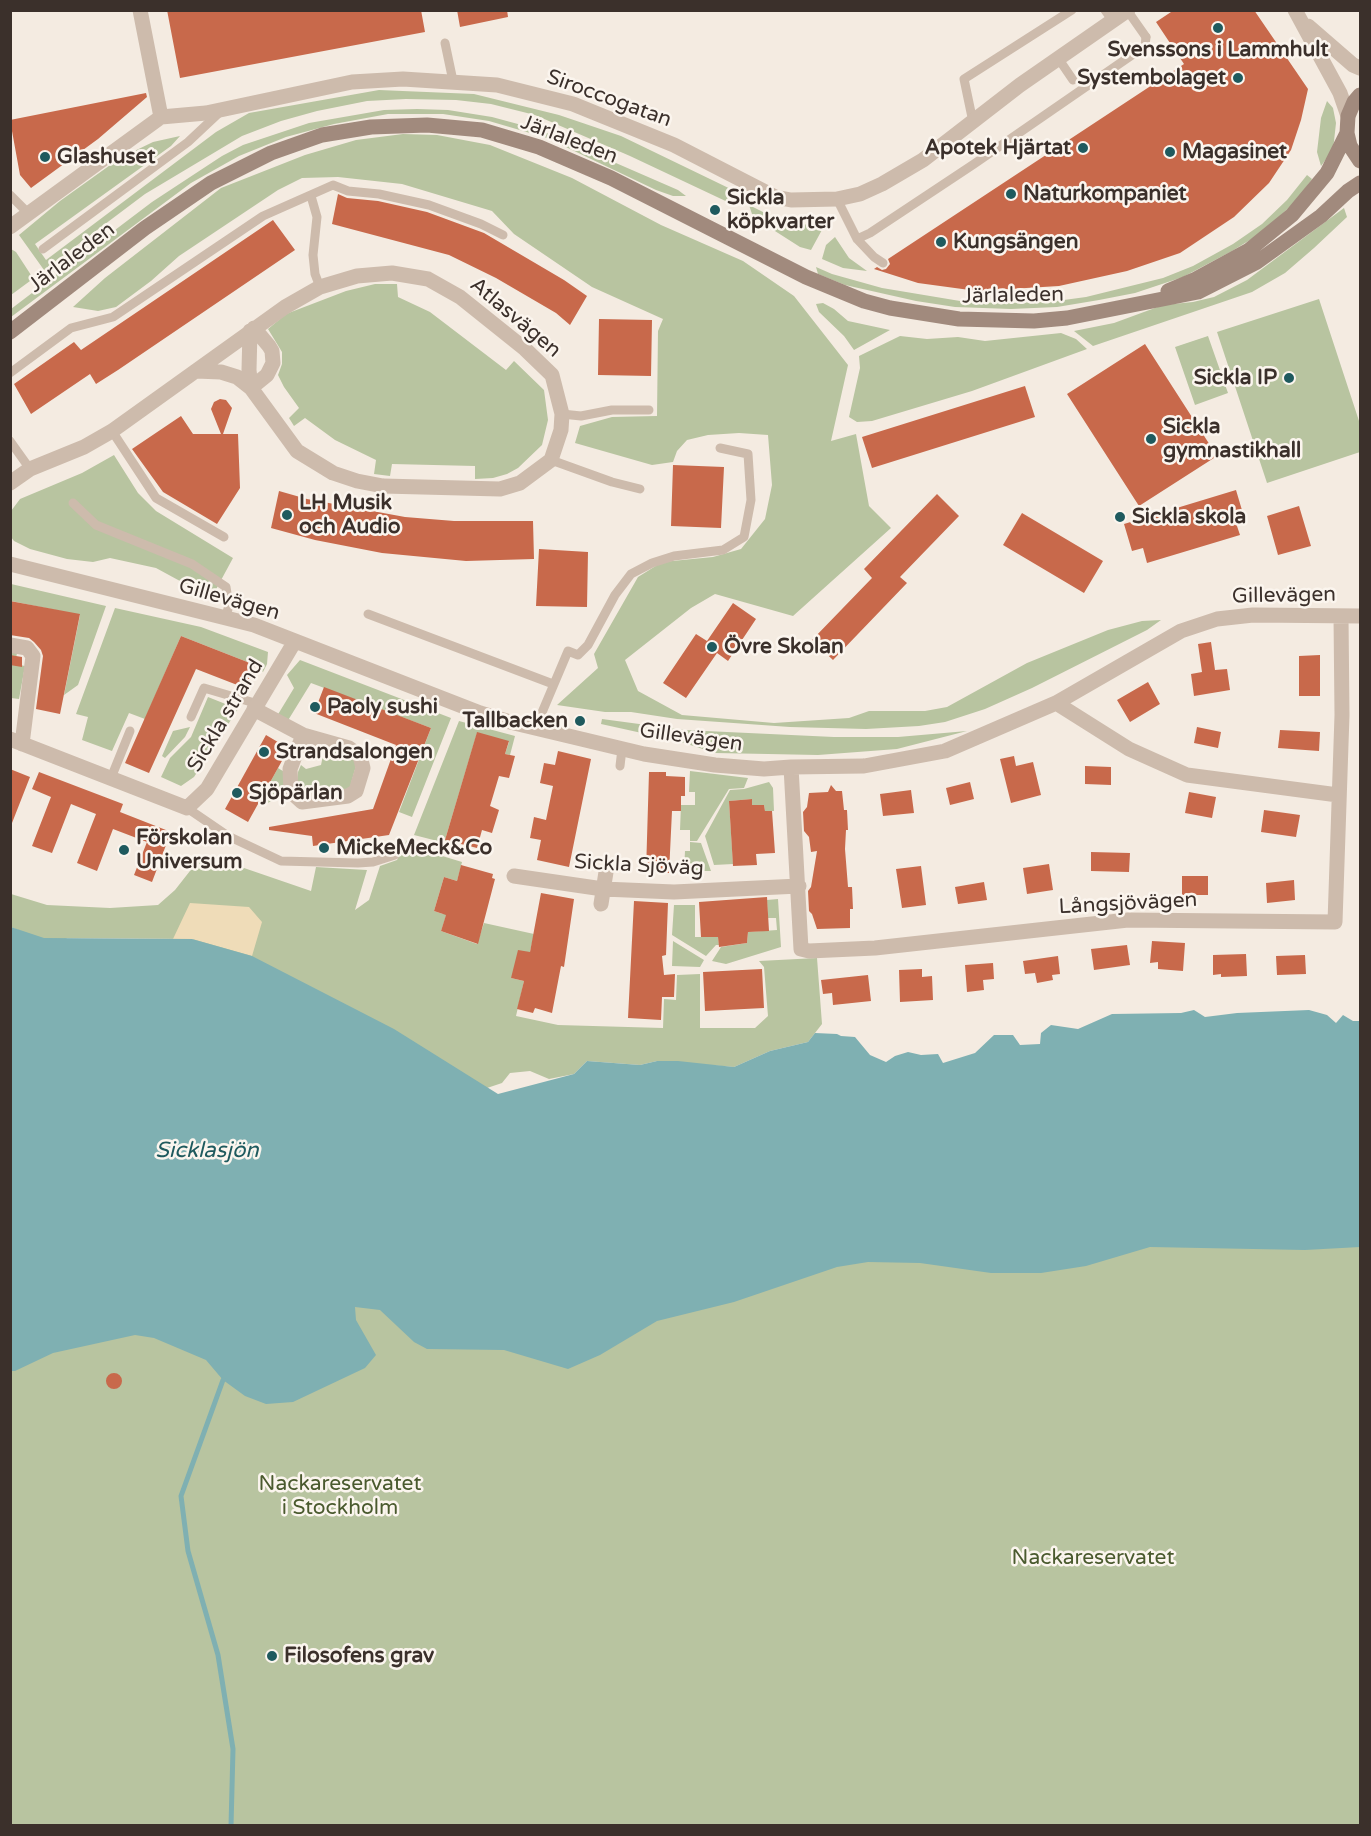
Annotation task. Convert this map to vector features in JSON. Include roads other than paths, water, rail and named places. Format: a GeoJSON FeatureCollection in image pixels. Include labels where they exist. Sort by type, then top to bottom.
{"type":"FeatureCollection","features":[{"type":"Feature","properties":{"kind":"main road"},"geometry":{"type":"LineString","coordinates":[[1360,95],[1348,116],[1347,133],[1350,146],[1360,161]]}},
{"type":"Feature","properties":{"kind":"main road","name":"Järlaleden"},"geometry":{"type":"LineString","coordinates":[[10,332],[145,228],[211,183],[272,153],[322,135],[371,127],[427,125],[482,130],[539,147],[611,178],[806,277],[864,301],[890,308],[959,319],[1034,321],[1067,318],[1198,292],[1257,262],[1321,216],[1360,183]]}},
{"type":"Feature","properties":{"kind":"main road","name":"Järlaleden"},"geometry":{"type":"LineString","coordinates":[[1141,303],[1194,280],[1249,250],[1292,215],[1327,173],[1347,133]]}},
{"type":"Feature","properties":{"kind":"street"},"geometry":{"type":"LineString","coordinates":[[10,227],[161,117],[140,10]]}},
{"type":"Feature","properties":{"kind":"street","name":"Siroccogatan"},"geometry":{"type":"LineString","coordinates":[[161,117],[206,113],[352,82],[403,79],[497,85],[573,104],[674,145],[775,196],[791,200],[837,199],[860,194],[923,160],[1058,58],[1109,16],[1127,10]]}},
{"type":"Feature","properties":{"kind":"street"},"geometry":{"type":"LineString","coordinates":[[1298,15],[1353,65],[1360,68]]}},
{"type":"Feature","properties":{"kind":"street"},"geometry":{"type":"LineString","coordinates":[[1298,15],[1340,93],[1348,116]]}},
{"type":"Feature","properties":{"kind":"street","name":"Atlasvägen"},"geometry":{"type":"LineString","coordinates":[[10,483],[30,469],[84,447],[112,431],[285,307],[320,287],[357,276],[392,273],[428,279],[460,297],[525,349],[552,375],[562,414],[561,430],[551,460]]}},
{"type":"Feature","properties":{"kind":"street"},"geometry":{"type":"LineString","coordinates":[[251,388],[249,370],[252,330]]}},
{"type":"Feature","properties":{"kind":"street"},"geometry":{"type":"LineString","coordinates":[[251,388],[267,375],[273,363],[270,346],[252,330]]}},
{"type":"Feature","properties":{"kind":"street"},"geometry":{"type":"LineString","coordinates":[[195,371],[221,372],[237,377],[251,388],[297,451],[333,473],[357,481],[383,486],[500,489],[520,483],[551,460]]}},
{"type":"Feature","properties":{"kind":"street","name":"Gillevägen"},"geometry":{"type":"LineString","coordinates":[[10,564],[254,625],[480,713],[535,729],[622,749],[715,765],[764,769],[864,766],[945,751],[1056,703],[1181,631],[1217,619],[1254,615],[1360,616]]}},
{"type":"Feature","properties":{"kind":"street","name":"Långsjövägen"},"geometry":{"type":"LineString","coordinates":[[791,767],[801,949],[809,951],[875,948],[1128,920],[1335,922],[1342,715],[1341,616]]}},
{"type":"Feature","properties":{"kind":"street","name":"Sickla strand"},"geometry":{"type":"LineString","coordinates":[[187,808],[207,789],[295,641]]}},
{"type":"Feature","properties":{"kind":"street"},"geometry":{"type":"LineString","coordinates":[[10,645],[27,648],[33,656],[16,742],[187,808]]}},
{"type":"Feature","properties":{"kind":"street"},"geometry":{"type":"LineString","coordinates":[[1056,703],[1129,749],[1187,775],[1338,795]]}},
{"type":"Feature","properties":{"kind":"street"},"geometry":{"type":"LineString","coordinates":[[256,707],[303,735],[349,748],[360,756],[363,768],[356,791],[348,796],[302,802],[291,792],[290,769],[303,735]]}},
{"type":"Feature","properties":{"kind":"street"},"geometry":{"type":"LineString","coordinates":[[602,896],[606,872]]}},
{"type":"Feature","properties":{"kind":"street","name":"Sickla Sjöväg"},"geometry":{"type":"LineString","coordinates":[[514,876],[602,896],[799,886]]}},
{"type":"Feature","properties":{"kind":"lane"},"geometry":{"type":"LineString","coordinates":[[973,122],[964,79],[1072,10]]}},
{"type":"Feature","properties":{"kind":"lane"},"geometry":{"type":"LineString","coordinates":[[857,239],[870,233],[974,164],[1144,46],[1146,37],[1127,10]]}},
{"type":"Feature","properties":{"kind":"lane"},"geometry":{"type":"LineString","coordinates":[[445,43],[453,81]]}},
{"type":"Feature","properties":{"kind":"lane"},"geometry":{"type":"LineString","coordinates":[[1058,58],[1073,80]]}},
{"type":"Feature","properties":{"kind":"lane"},"geometry":{"type":"LineString","coordinates":[[43,249],[188,142],[224,108]]}},
{"type":"Feature","properties":{"kind":"lane"},"geometry":{"type":"LineString","coordinates":[[10,373],[71,328],[113,317],[262,216],[333,185],[348,191],[379,194],[429,205],[481,224],[503,235]]}},
{"type":"Feature","properties":{"kind":"lane"},"geometry":{"type":"LineString","coordinates":[[10,195],[29,214]]}},
{"type":"Feature","properties":{"kind":"lane"},"geometry":{"type":"LineString","coordinates":[[311,196],[317,217],[313,255],[315,274],[320,287]]}},
{"type":"Feature","properties":{"kind":"lane"},"geometry":{"type":"LineString","coordinates":[[837,199],[857,239],[883,263]]}},
{"type":"Feature","properties":{"kind":"lane"},"geometry":{"type":"LineString","coordinates":[[562,414],[581,416],[612,410],[650,410]]}},
{"type":"Feature","properties":{"kind":"lane"},"geometry":{"type":"LineString","coordinates":[[112,431],[156,498],[224,537]]}},
{"type":"Feature","properties":{"kind":"lane"},"geometry":{"type":"LineString","coordinates":[[10,441],[30,469]]}},
{"type":"Feature","properties":{"kind":"lane"},"geometry":{"type":"LineString","coordinates":[[535,729],[568,651],[578,655],[588,645],[615,595],[631,574],[652,563],[674,556],[723,550],[744,537],[751,500],[748,454],[720,448]]}},
{"type":"Feature","properties":{"kind":"lane"},"geometry":{"type":"LineString","coordinates":[[551,460],[612,482],[640,489]]}},
{"type":"Feature","properties":{"kind":"lane"},"geometry":{"type":"LineString","coordinates":[[73,503],[96,525],[192,564],[226,587],[229,606],[225,618]]}},
{"type":"Feature","properties":{"kind":"lane"},"geometry":{"type":"LineString","coordinates":[[368,614],[553,684]]}},
{"type":"Feature","properties":{"kind":"lane"},"geometry":{"type":"LineString","coordinates":[[191,717],[204,688],[256,707]]}},
{"type":"Feature","properties":{"kind":"lane"},"geometry":{"type":"LineString","coordinates":[[111,778],[130,731]]}},
{"type":"Feature","properties":{"kind":"lane"},"geometry":{"type":"LineString","coordinates":[[620,766],[622,749]]}},
{"type":"Feature","properties":{"kind":"lane"},"geometry":{"type":"LineString","coordinates":[[187,808],[228,836],[281,861],[358,863],[373,862],[396,855]]}},
{"type":"Feature","properties":{"kind":"water","name":"Sicklasjön"},"geometry":{"type":"Polygon","coordinates":[[[11,927],[44,938],[192,939],[252,956],[394,1029],[498,1094],[574,1074],[587,1061],[640,1065],[657,1061],[678,1061],[734,1067],[770,1051],[808,1042],[815,1033],[855,1037],[870,1055],[886,1062],[908,1052],[921,1055],[938,1054],[943,1063],[975,1053],[994,1035],[1013,1035],[1020,1045],[1040,1044],[1041,1033],[1051,1025],[1078,1029],[1112,1014],[1181,1013],[1194,1010],[1205,1017],[1237,1013],[1309,1010],[1327,1015],[1336,1023],[1343,1015],[1353,1021],[1360,1021],[1360,1247],[1305,1250],[1150,1247],[1086,1266],[1041,1273],[991,1273],[920,1263],[868,1262],[837,1267],[734,1302],[657,1321],[600,1355],[568,1369],[504,1350],[427,1349],[414,1342],[380,1310],[355,1307],[356,1320],[376,1355],[365,1368],[293,1402],[266,1404],[245,1396],[223,1380],[206,1360],[154,1338],[135,1335],[53,1353],[11,1371],[11,927]]]}},
{"type":"Feature","properties":{"kind":"waterway"},"geometry":{"type":"LineString","coordinates":[[223,1380],[181,1496],[188,1551],[218,1655],[233,1749],[231,1826]]}},
{"type":"Feature","properties":{"kind":"place","name":"Svenssons i Lammhult"},"geometry":{"type":"Point","coordinates":[1218,28]}},
{"type":"Feature","properties":{"kind":"place","name":"Systembolaget"},"geometry":{"type":"Point","coordinates":[1238,78]}},
{"type":"Feature","properties":{"kind":"place","name":"Apotek Hjärtat"},"geometry":{"type":"Point","coordinates":[1083,148]}},
{"type":"Feature","properties":{"kind":"place","name":"Magasinet"},"geometry":{"type":"Point","coordinates":[1170,152]}},
{"type":"Feature","properties":{"kind":"place","name":"Glashuset"},"geometry":{"type":"Point","coordinates":[45,157]}},
{"type":"Feature","properties":{"kind":"place","name":"Naturkompaniet"},"geometry":{"type":"Point","coordinates":[1011,194]}},
{"type":"Feature","properties":{"kind":"place","name":"Sickla köpkvarter"},"geometry":{"type":"Point","coordinates":[715,210]}},
{"type":"Feature","properties":{"kind":"place","name":"Kungsängen"},"geometry":{"type":"Point","coordinates":[941,242]}},
{"type":"Feature","properties":{"kind":"place","name":"Sickla IP"},"geometry":{"type":"Point","coordinates":[1289,378]}},
{"type":"Feature","properties":{"kind":"place","name":"Sickla gymnastikhall"},"geometry":{"type":"Point","coordinates":[1151,439]}},
{"type":"Feature","properties":{"kind":"place","name":"LH Musik och Audio"},"geometry":{"type":"Point","coordinates":[287,515]}},
{"type":"Feature","properties":{"kind":"place","name":"Sickla skola"},"geometry":{"type":"Point","coordinates":[1120,517]}},
{"type":"Feature","properties":{"kind":"place","name":"Övre Skolan"},"geometry":{"type":"Point","coordinates":[712,647]}},
{"type":"Feature","properties":{"kind":"place","name":"Paoly sushi"},"geometry":{"type":"Point","coordinates":[315,707]}},
{"type":"Feature","properties":{"kind":"place","name":"Tallbacken"},"geometry":{"type":"Point","coordinates":[580,721]}},
{"type":"Feature","properties":{"kind":"place","name":"Strandsalongen"},"geometry":{"type":"Point","coordinates":[264,752]}},
{"type":"Feature","properties":{"kind":"place","name":"Sjöpärlan"},"geometry":{"type":"Point","coordinates":[237,793]}},
{"type":"Feature","properties":{"kind":"place","name":"MickeMeck&Co"},"geometry":{"type":"Point","coordinates":[324,848]}},
{"type":"Feature","properties":{"kind":"place","name":"Förskolan Universum"},"geometry":{"type":"Point","coordinates":[124,850]}},
{"type":"Feature","properties":{"kind":"place","name":"Filosofens grav"},"geometry":{"type":"Point","coordinates":[272,1656]}},
{"type":"Feature","properties":{"kind":"park label","name":"Nackareservatet i Stockholm"},"geometry":{"type":"Point","coordinates":[340,1496]}},
{"type":"Feature","properties":{"kind":"park label","name":"Nackareservatet"},"geometry":{"type":"Point","coordinates":[1093,1558]}}]}
